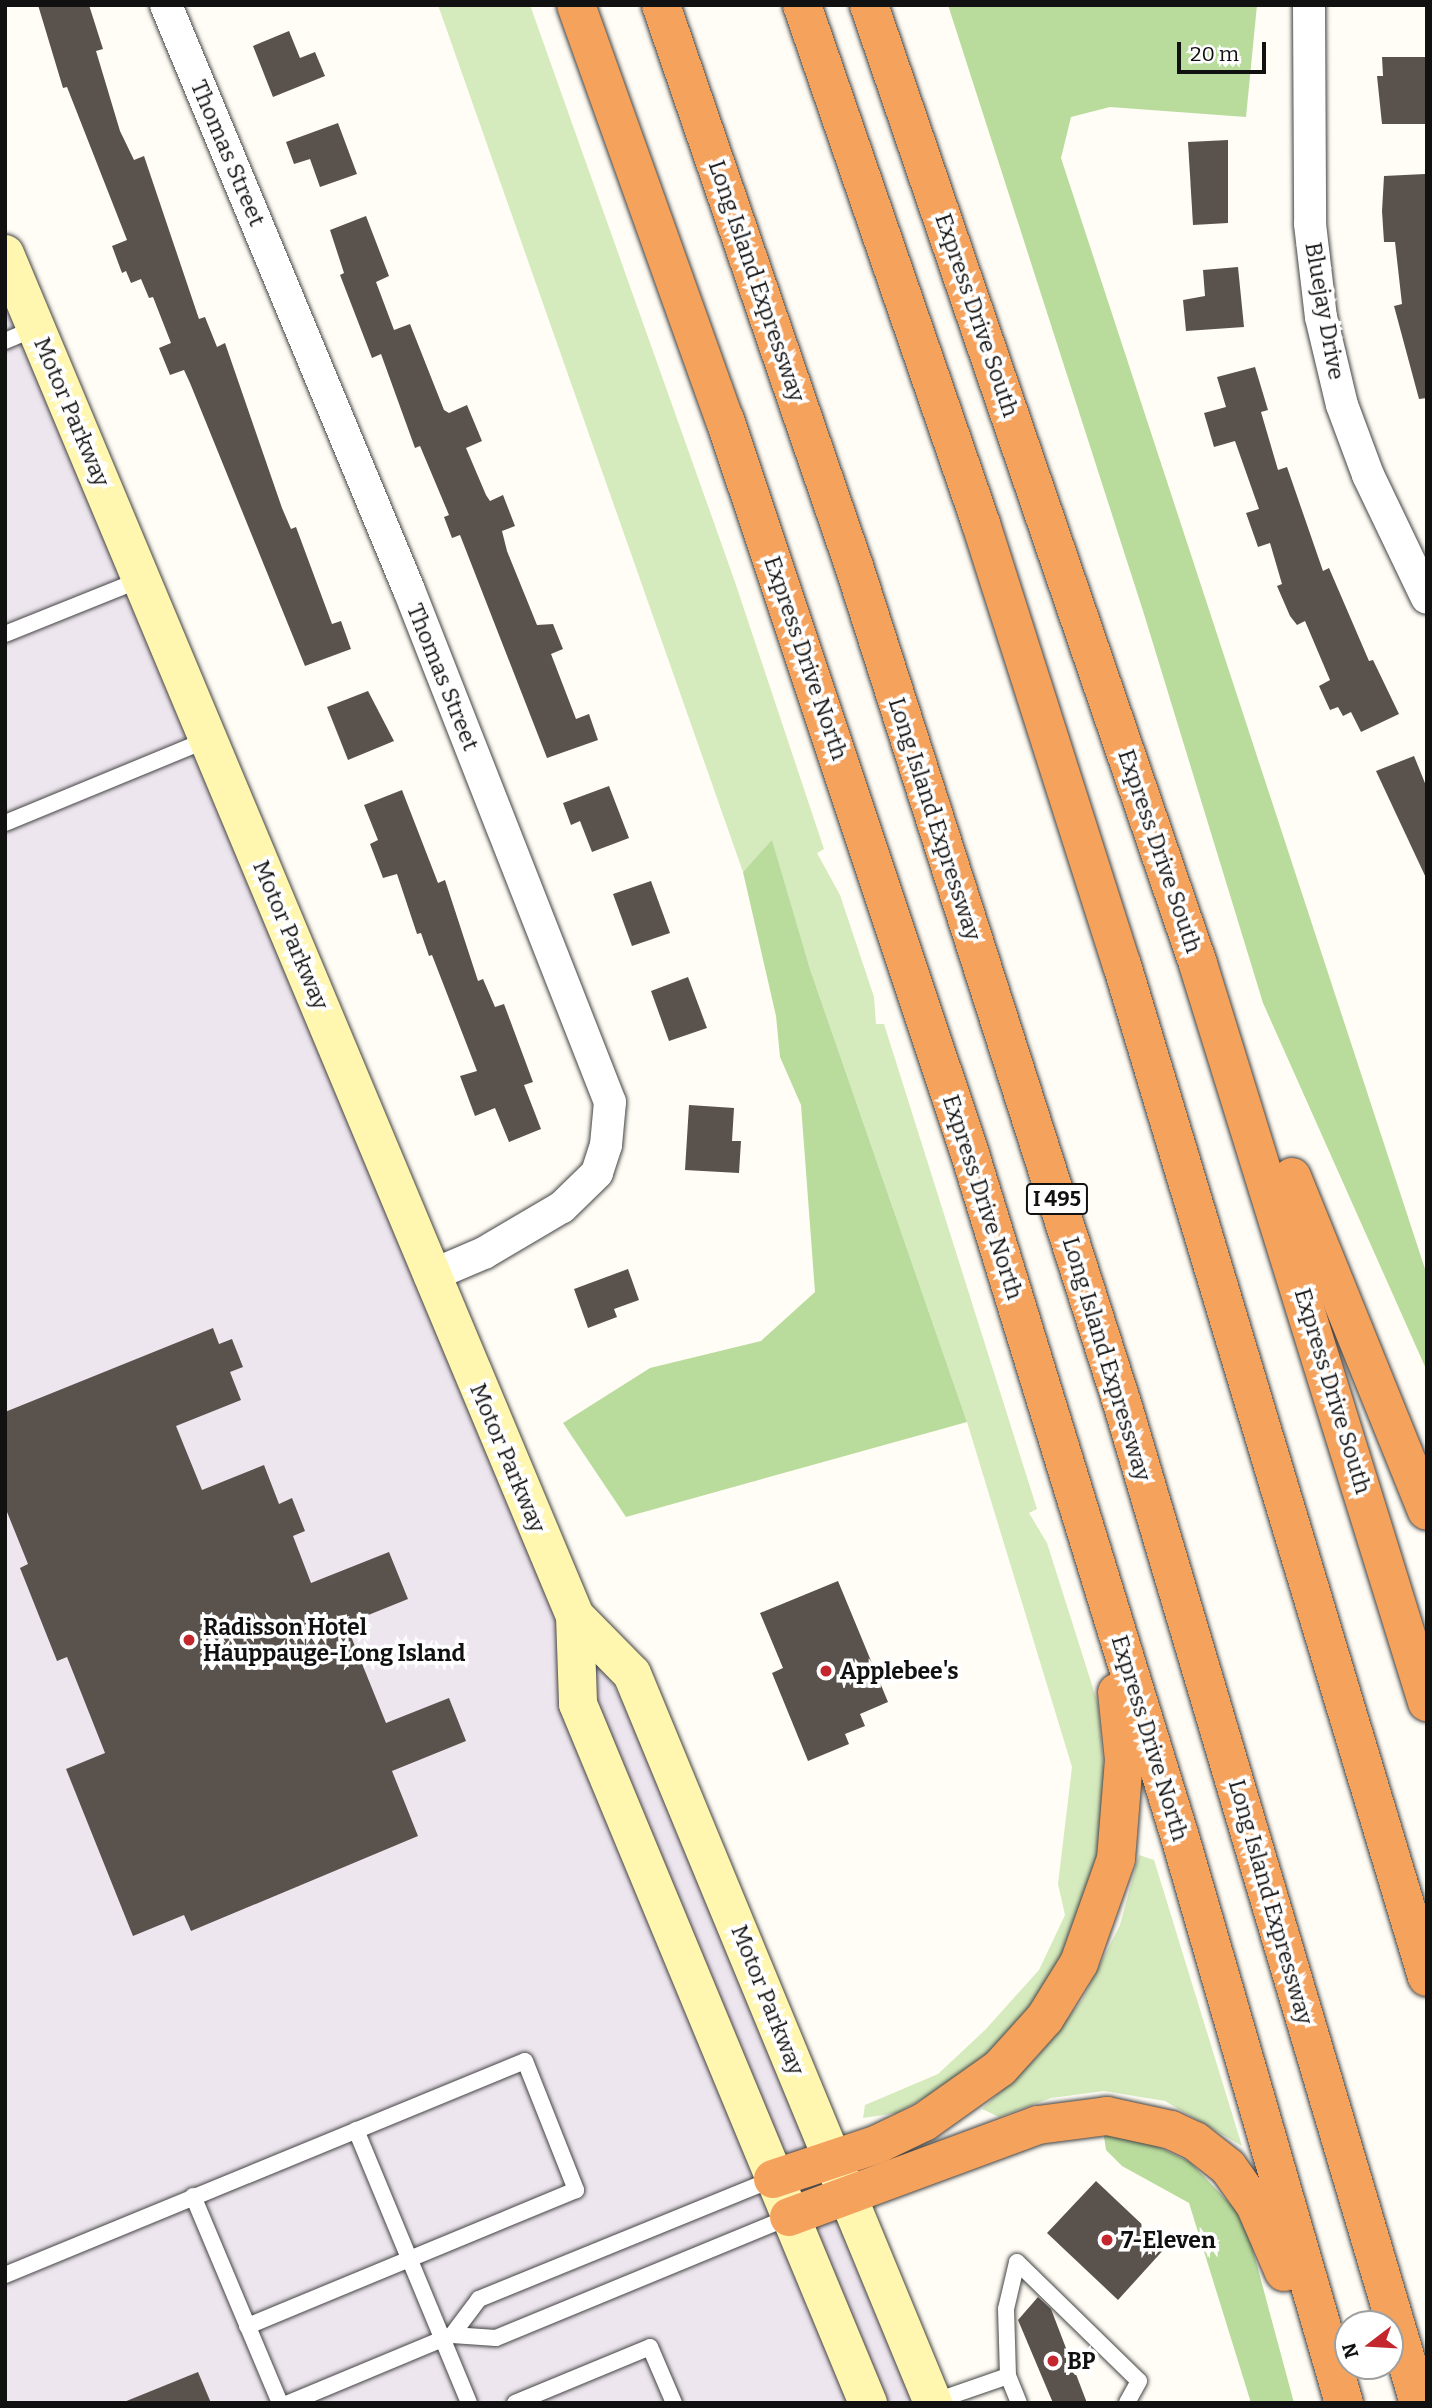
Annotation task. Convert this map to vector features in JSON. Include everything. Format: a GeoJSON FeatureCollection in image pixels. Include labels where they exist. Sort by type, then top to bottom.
{"type":"FeatureCollection","features":[{"type":"Feature","properties":{"kind":"highway","name":"Express Drive North"},"geometry":{"type":"LineString","coordinates":[[576,5],[725,419],[868,842],[1102,1578],[1342,2403]]}},
{"type":"Feature","properties":{"kind":"highway","name":"Long Island Expressway"},"geometry":{"type":"LineString","coordinates":[[661,5],[854,566],[1122,1403],[1419,2403]]}},
{"type":"Feature","properties":{"kind":"highway"},"geometry":{"type":"LineString","coordinates":[[802,5],[981,524],[1122,965],[1427,1977]]}},
{"type":"Feature","properties":{"kind":"highway"},"geometry":{"type":"LineString","coordinates":[[869,5],[901,94]]}},
{"type":"Feature","properties":{"kind":"highway","name":"Express Drive South"},"geometry":{"type":"LineString","coordinates":[[901,94],[1198,964],[1427,1702]]}},
{"type":"Feature","properties":{"kind":"highway"},"geometry":{"type":"LineString","coordinates":[[1198,964],[1288,1167],[1427,1511]]}},
{"type":"Feature","properties":{"kind":"highway"},"geometry":{"type":"LineString","coordinates":[[773,2179],[834,2159],[924,2122],[999,2068],[1045,2018],[1079,1963],[1108,1893],[1123,1795],[1123,1738],[1102,1578]]}},
{"type":"Feature","properties":{"kind":"highway"},"geometry":{"type":"LineString","coordinates":[[789,2217],[1062,2119],[1107,2116],[1171,2130],[1212,2153],[1242,2184],[1342,2403]]}},
{"type":"Feature","properties":{"kind":"main road","name":"Express Drive South"},"geometry":{"type":"LineString","coordinates":[[877,5],[901,94]]}},
{"type":"Feature","properties":{"kind":"main road","name":"Motor Parkway"},"geometry":{"type":"LineString","coordinates":[[5,254],[21,335],[142,579],[430,1276],[575,1616],[578,1704],[868,2403]]}},
{"type":"Feature","properties":{"kind":"main road","name":"Motor Parkway"},"geometry":{"type":"LineString","coordinates":[[575,1616],[632,1674],[933,2402]]}},
{"type":"Feature","properties":{"kind":"street","name":"Thomas Street"},"geometry":{"type":"LineString","coordinates":[[166,5],[409,590],[610,1102],[606,1145],[597,1173],[562,1207],[484,1253],[430,1276]]}},
{"type":"Feature","properties":{"kind":"street","name":"Bluejay Drive"},"geometry":{"type":"LineString","coordinates":[[1310,5],[1310,224],[1321,317],[1342,405],[1368,475],[1427,598]]}},
{"type":"Feature","properties":{"kind":"lane"},"geometry":{"type":"LineString","coordinates":[[5,634],[142,579]]}},
{"type":"Feature","properties":{"kind":"lane"},"geometry":{"type":"LineString","coordinates":[[5,823],[209,739]]}},
{"type":"Feature","properties":{"kind":"lane"},"geometry":{"type":"LineString","coordinates":[[5,2275],[525,2061],[576,2190],[247,2326]]}},
{"type":"Feature","properties":{"kind":"lane"},"geometry":{"type":"LineString","coordinates":[[356,2130],[447,2337],[469,2403]]}},
{"type":"Feature","properties":{"kind":"lane"},"geometry":{"type":"LineString","coordinates":[[447,2337],[479,2299],[773,2179]]}},
{"type":"Feature","properties":{"kind":"lane"},"geometry":{"type":"LineString","coordinates":[[193,2196],[280,2403]]}},
{"type":"Feature","properties":{"kind":"lane"},"geometry":{"type":"LineString","coordinates":[[289,2403],[447,2337],[496,2338],[789,2217]]}},
{"type":"Feature","properties":{"kind":"lane"},"geometry":{"type":"LineString","coordinates":[[1019,2403],[1008,2376],[1006,2309],[1017,2262],[1139,2381],[1127,2403]]}},
{"type":"Feature","properties":{"kind":"lane"},"geometry":{"type":"LineString","coordinates":[[515,2403],[650,2347],[674,2403]]}},
{"type":"Feature","properties":{"kind":"lane"},"geometry":{"type":"LineString","coordinates":[[933,2402],[1008,2376]]}},
{"type":"Feature","properties":{"kind":"shaded area"},"geometry":{"type":"Polygon","coordinates":[[[5,231],[513,1439],[575,1616],[709,1857],[926,2403],[5,2403],[5,231]]]}},
{"type":"Feature","properties":{"kind":"green space"},"geometry":{"type":"Polygon","coordinates":[[[438,5],[530,5],[735,582],[824,849],[817,853],[840,895],[874,997],[876,1024],[884,1024],[1037,1509],[1029,1513],[1047,1543],[1098,1704],[1104,1774],[1100,1850],[1056,1972],[1016,2024],[966,2074],[897,2113],[863,2118],[865,2105],[938,2074],[985,2030],[1039,1970],[1065,1915],[1058,1884],[1072,1767],[967,1422],[810,969],[772,841],[743,872],[438,5]]]}},
{"type":"Feature","properties":{"kind":"green space"},"geometry":{"type":"Polygon","coordinates":[[[948,5],[1257,5],[1246,117],[1110,107],[1071,117],[1061,158],[1427,1275],[1427,1371],[1263,1003],[1144,614],[948,5]]]}},
{"type":"Feature","properties":{"kind":"green space"},"geometry":{"type":"Polygon","coordinates":[[[772,840],[810,969],[967,1422],[626,1517],[563,1423],[650,1368],[761,1341],[815,1292],[801,1105],[780,1057],[776,1016],[743,872],[772,840]]]}},
{"type":"Feature","properties":{"kind":"green space"},"geometry":{"type":"Polygon","coordinates":[[[1139,1855],[1154,1860],[1242,2146],[1165,2101],[1104,2091],[1051,2098],[999,2117],[982,2109],[1037,2057],[1082,2000],[1120,1925],[1139,1855]]]}},
{"type":"Feature","properties":{"kind":"green space"},"geometry":{"type":"Polygon","coordinates":[[[1103,2130],[1152,2144],[1190,2162],[1237,2211],[1251,2243],[1294,2403],[1251,2403],[1189,2203],[1122,2166],[1106,2150],[1103,2130]]]}},
{"type":"Feature","properties":{"kind":"building"},"geometry":{"type":"Polygon","coordinates":[[[38,5],[89,5],[103,49],[96,51],[120,131],[134,160],[144,156],[199,319],[205,317],[217,347],[225,343],[282,508],[291,529],[296,527],[332,624],[341,621],[351,649],[305,666],[184,370],[170,375],[159,348],[171,343],[153,297],[149,298],[141,279],[131,283],[126,271],[122,273],[112,246],[127,240],[67,87],[63,88],[38,5]]]}},
{"type":"Feature","properties":{"kind":"building"},"geometry":{"type":"Polygon","coordinates":[[[289,31],[300,58],[315,52],[325,76],[273,97],[253,46],[289,31]]]}},
{"type":"Feature","properties":{"kind":"building"},"geometry":{"type":"Polygon","coordinates":[[[1382,57],[1426,57],[1427,124],[1382,124],[1377,76],[1383,76],[1382,57]]]}},
{"type":"Feature","properties":{"kind":"building"},"geometry":{"type":"Polygon","coordinates":[[[338,123],[357,174],[320,187],[310,159],[294,164],[286,142],[338,123]]]}},
{"type":"Feature","properties":{"kind":"building"},"geometry":{"type":"Polygon","coordinates":[[[1228,140],[1228,223],[1193,225],[1188,142],[1228,140]]]}},
{"type":"Feature","properties":{"kind":"building"},"geometry":{"type":"Polygon","coordinates":[[[1425,174],[1427,398],[1419,399],[1394,306],[1402,304],[1395,242],[1384,242],[1382,211],[1384,176],[1425,174]]]}},
{"type":"Feature","properties":{"kind":"building"},"geometry":{"type":"Polygon","coordinates":[[[366,216],[389,276],[376,282],[394,330],[410,324],[444,410],[449,413],[467,405],[482,441],[466,448],[490,501],[503,495],[515,526],[502,531],[507,551],[537,625],[553,624],[563,649],[551,654],[576,719],[589,714],[598,740],[547,758],[460,535],[452,538],[444,517],[449,515],[420,446],[415,448],[381,354],[372,358],[340,275],[344,273],[330,230],[366,216]]]}},
{"type":"Feature","properties":{"kind":"building"},"geometry":{"type":"Polygon","coordinates":[[[1238,267],[1244,327],[1186,331],[1183,300],[1205,296],[1203,270],[1238,267]]]}},
{"type":"Feature","properties":{"kind":"building"},"geometry":{"type":"Polygon","coordinates":[[[1255,367],[1268,410],[1261,412],[1278,470],[1287,467],[1323,571],[1329,568],[1369,661],[1373,660],[1399,714],[1361,732],[1351,712],[1343,716],[1338,707],[1330,710],[1319,686],[1330,680],[1305,621],[1297,625],[1290,616],[1277,586],[1282,584],[1270,543],[1258,547],[1246,513],[1259,509],[1235,441],[1214,447],[1204,413],[1226,407],[1217,377],[1255,367]]]}},
{"type":"Feature","properties":{"kind":"building"},"geometry":{"type":"Polygon","coordinates":[[[368,691],[394,741],[348,760],[327,707],[368,691]]]}},
{"type":"Feature","properties":{"kind":"building"},"geometry":{"type":"Polygon","coordinates":[[[1414,756],[1427,788],[1427,880],[1376,771],[1414,756]]]}},
{"type":"Feature","properties":{"kind":"building"},"geometry":{"type":"Polygon","coordinates":[[[609,786],[629,838],[592,852],[580,821],[571,825],[563,803],[609,786]]]}},
{"type":"Feature","properties":{"kind":"building"},"geometry":{"type":"Polygon","coordinates":[[[402,790],[438,883],[445,880],[478,981],[483,979],[495,1007],[504,1004],[533,1082],[524,1085],[541,1129],[509,1142],[495,1108],[475,1116],[460,1076],[477,1071],[432,955],[429,956],[421,933],[417,934],[397,874],[383,878],[370,844],[378,840],[364,805],[402,790]]]}},
{"type":"Feature","properties":{"kind":"building"},"geometry":{"type":"Polygon","coordinates":[[[651,881],[670,933],[632,946],[613,894],[651,881]]]}},
{"type":"Feature","properties":{"kind":"building"},"geometry":{"type":"Polygon","coordinates":[[[688,977],[707,1028],[669,1041],[651,991],[688,977]]]}},
{"type":"Feature","properties":{"kind":"building"},"geometry":{"type":"Polygon","coordinates":[[[689,1105],[734,1108],[732,1141],[741,1141],[739,1173],[685,1170],[689,1105]]]}},
{"type":"Feature","properties":{"kind":"building"},"geometry":{"type":"Polygon","coordinates":[[[628,1269],[639,1300],[614,1309],[617,1317],[588,1328],[574,1289],[628,1269]]]}},
{"type":"Feature","properties":{"kind":"building","name":"Radisson Hotel Hauppauge-Long Island"},"geometry":{"type":"Polygon","coordinates":[[[213,1328],[219,1344],[232,1339],[243,1367],[230,1372],[241,1400],[176,1426],[202,1490],[264,1465],[279,1504],[292,1498],[305,1531],[293,1536],[311,1583],[389,1552],[408,1599],[346,1624],[386,1723],[449,1698],[466,1741],[392,1771],[418,1836],[191,1931],[184,1915],[133,1936],[66,1769],[105,1753],[67,1657],[57,1661],[20,1568],[28,1564],[5,1507],[5,1412],[213,1328]]]}},
{"type":"Feature","properties":{"kind":"building","name":"Applebee's"},"geometry":{"type":"Polygon","coordinates":[[[838,1581],[888,1702],[860,1714],[865,1726],[845,1734],[849,1744],[808,1761],[772,1673],[783,1668],[760,1613],[838,1581]]]}},
{"type":"Feature","properties":{"kind":"building","name":"7-Eleven"},"geometry":{"type":"Polygon","coordinates":[[[1096,2181],[1166,2247],[1118,2300],[1047,2233],[1096,2181]]]}},
{"type":"Feature","properties":{"kind":"building","name":"BP"},"geometry":{"type":"Polygon","coordinates":[[[1038,2297],[1051,2309],[1087,2403],[1053,2403],[1018,2320],[1038,2297]]]}},
{"type":"Feature","properties":{"kind":"building"},"geometry":{"type":"Polygon","coordinates":[[[198,2372],[211,2403],[124,2403],[124,2402],[198,2372]]]}},
{"type":"Feature","properties":{"kind":"place","name":"Radisson Hotel Hauppauge-Long Island"},"geometry":{"type":"Point","coordinates":[189,1640]}},
{"type":"Feature","properties":{"kind":"place","name":"Applebee's"},"geometry":{"type":"Point","coordinates":[826,1671]}},
{"type":"Feature","properties":{"kind":"place","name":"7-Eleven"},"geometry":{"type":"Point","coordinates":[1107,2240]}},
{"type":"Feature","properties":{"kind":"place","name":"BP"},"geometry":{"type":"Point","coordinates":[1053,2361]}}]}
